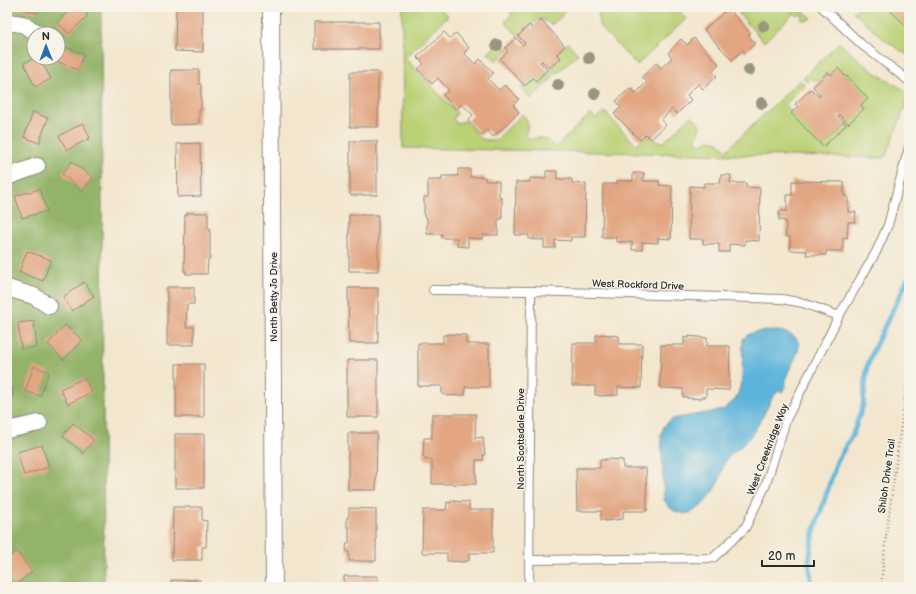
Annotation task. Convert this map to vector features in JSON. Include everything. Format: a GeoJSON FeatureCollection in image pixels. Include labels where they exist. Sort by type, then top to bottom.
{"type":"FeatureCollection","features":[{"type":"Feature","properties":{"kind":"street","name":"North Betty Jo Drive"},"geometry":{"type":"LineString","coordinates":[[271,7],[274,587]]}},
{"type":"Feature","properties":{"kind":"street"},"geometry":{"type":"LineString","coordinates":[[7,22],[22,24],[26,26]]}},
{"type":"Feature","properties":{"kind":"street"},"geometry":{"type":"LineString","coordinates":[[7,177],[37,166]]}},
{"type":"Feature","properties":{"kind":"street"},"geometry":{"type":"LineString","coordinates":[[7,288],[34,296],[49,306]]}},
{"type":"Feature","properties":{"kind":"street"},"geometry":{"type":"LineString","coordinates":[[7,430],[39,423]]}},
{"type":"Feature","properties":{"kind":"lane"},"geometry":{"type":"LineString","coordinates":[[822,7],[861,44],[909,81]]}},
{"type":"Feature","properties":{"kind":"lane","name":"West Creekridge Way"},"geometry":{"type":"LineString","coordinates":[[529,560],[713,558],[745,528],[764,487],[786,420],[838,316],[876,252],[888,225],[909,147]]}},
{"type":"Feature","properties":{"kind":"lane","name":"West Rockford Drive"},"geometry":{"type":"LineString","coordinates":[[433,290],[531,291],[782,299],[803,303],[838,316]]}},
{"type":"Feature","properties":{"kind":"lane","name":"North Scottsdale Drive"},"geometry":{"type":"LineString","coordinates":[[529,587],[531,291]]}},
{"type":"Feature","properties":{"kind":"path","name":"Shiloh Drive Trail"},"geometry":{"type":"LineString","coordinates":[[881,587],[885,544],[909,368]]}},
{"type":"Feature","properties":{"kind":"green space"},"geometry":{"type":"Polygon","coordinates":[[[7,7],[101,7],[104,587],[7,587],[7,7]]]}},
{"type":"Feature","properties":{"kind":"green space"},"geometry":{"type":"Polygon","coordinates":[[[402,7],[439,7],[448,16],[405,58],[457,113],[453,119],[457,123],[465,121],[481,139],[495,141],[522,114],[528,123],[525,134],[531,140],[535,138],[542,138],[555,148],[590,114],[596,119],[604,111],[636,145],[645,137],[652,138],[657,142],[664,142],[691,116],[696,119],[700,126],[698,135],[695,139],[700,145],[704,142],[712,140],[727,150],[800,80],[805,85],[785,105],[823,147],[864,109],[861,105],[868,99],[848,76],[846,77],[838,68],[831,75],[828,72],[817,82],[812,78],[808,82],[803,78],[839,43],[874,72],[904,90],[909,97],[885,158],[403,148],[402,7]]]}},
{"type":"Feature","properties":{"kind":"green space"},"geometry":{"type":"Polygon","coordinates":[[[505,7],[566,7],[562,15],[551,25],[543,20],[538,20],[530,26],[529,25],[518,36],[505,22],[512,14],[505,7]]]}},
{"type":"Feature","properties":{"kind":"green space"},"geometry":{"type":"Polygon","coordinates":[[[686,7],[680,13],[686,19],[637,65],[599,26],[599,8],[686,7]]]}},
{"type":"Feature","properties":{"kind":"green space"},"geometry":{"type":"Polygon","coordinates":[[[744,7],[798,7],[812,18],[804,20],[801,19],[803,16],[800,14],[798,16],[794,13],[764,42],[739,14],[744,7]]]}},
{"type":"Feature","properties":{"kind":"green space"},"geometry":{"type":"Polygon","coordinates":[[[859,7],[887,7],[909,29],[909,56],[885,40],[853,12],[859,7]]]}},
{"type":"Feature","properties":{"kind":"green space"},"geometry":{"type":"Polygon","coordinates":[[[499,43],[507,50],[496,61],[488,53],[499,43]]]}},
{"type":"Feature","properties":{"kind":"green space"},"geometry":{"type":"Polygon","coordinates":[[[568,43],[578,54],[555,75],[550,70],[560,58],[557,54],[568,43]]]}},
{"type":"Feature","properties":{"kind":"green space"},"geometry":{"type":"Polygon","coordinates":[[[547,72],[553,77],[531,99],[521,87],[524,84],[525,86],[533,78],[536,81],[547,72]]]}},
{"type":"Feature","properties":{"kind":"water"},"geometry":{"type":"Polygon","coordinates":[[[778,331],[791,335],[797,340],[799,346],[786,378],[786,386],[782,392],[779,391],[771,400],[759,424],[750,436],[727,459],[717,484],[705,502],[694,511],[688,513],[673,510],[664,499],[661,435],[664,426],[672,419],[723,410],[735,400],[742,379],[743,339],[755,332],[778,331]]]}},
{"type":"Feature","properties":{"kind":"building"},"geometry":{"type":"Polygon","coordinates":[[[12,7],[38,7],[37,13],[12,7]]]}},
{"type":"Feature","properties":{"kind":"building"},"geometry":{"type":"Polygon","coordinates":[[[73,7],[80,7],[88,15],[69,34],[66,31],[66,26],[61,26],[57,22],[73,7]]]}},
{"type":"Feature","properties":{"kind":"building"},"geometry":{"type":"Polygon","coordinates":[[[176,7],[203,7],[203,52],[175,51],[176,7]]]}},
{"type":"Feature","properties":{"kind":"building"},"geometry":{"type":"Polygon","coordinates":[[[887,7],[909,7],[909,29],[887,7]]]}},
{"type":"Feature","properties":{"kind":"building"},"geometry":{"type":"Polygon","coordinates":[[[728,8],[750,33],[748,35],[755,43],[745,53],[743,50],[732,60],[704,30],[728,8]]]}},
{"type":"Feature","properties":{"kind":"building"},"geometry":{"type":"Polygon","coordinates":[[[541,20],[565,46],[557,54],[561,58],[549,68],[542,61],[540,62],[547,70],[536,81],[533,78],[525,86],[500,59],[508,52],[505,48],[516,38],[523,45],[525,43],[518,36],[529,25],[532,28],[541,20]]]}},
{"type":"Feature","properties":{"kind":"building"},"geometry":{"type":"Polygon","coordinates":[[[314,22],[379,22],[379,49],[314,49],[314,22]]]}},
{"type":"Feature","properties":{"kind":"building"},"geometry":{"type":"Polygon","coordinates":[[[444,32],[450,38],[456,33],[469,48],[464,53],[475,64],[480,59],[493,73],[488,79],[499,90],[505,85],[519,99],[513,105],[519,112],[493,137],[487,130],[481,135],[468,121],[473,115],[462,104],[456,109],[443,95],[449,90],[438,78],[432,84],[418,69],[424,64],[417,57],[444,32]]]}},
{"type":"Feature","properties":{"kind":"building"},"geometry":{"type":"Polygon","coordinates":[[[694,38],[719,64],[712,71],[717,76],[703,89],[698,84],[687,95],[691,100],[677,114],[672,109],[661,120],[666,125],[651,139],[646,134],[640,140],[614,114],[621,107],[616,101],[630,88],[636,93],[647,82],[642,77],[656,63],[661,68],[672,58],[668,53],[681,39],[687,45],[694,38]]]}},
{"type":"Feature","properties":{"kind":"building"},"geometry":{"type":"Polygon","coordinates":[[[7,45],[12,67],[7,68],[7,45]]]}},
{"type":"Feature","properties":{"kind":"building"},"geometry":{"type":"Polygon","coordinates":[[[66,47],[84,54],[78,70],[66,65],[66,47]]]}},
{"type":"Feature","properties":{"kind":"building"},"geometry":{"type":"Polygon","coordinates":[[[26,62],[26,66],[44,66],[51,79],[35,87],[24,63],[26,62]]]}},
{"type":"Feature","properties":{"kind":"building"},"geometry":{"type":"Polygon","coordinates":[[[838,68],[868,99],[861,105],[864,109],[848,124],[840,115],[838,116],[846,125],[823,147],[791,113],[798,107],[795,104],[811,89],[819,97],[821,95],[813,87],[828,72],[831,75],[838,68]]]}},
{"type":"Feature","properties":{"kind":"building"},"geometry":{"type":"Polygon","coordinates":[[[171,70],[199,70],[199,84],[201,84],[201,110],[199,110],[199,124],[171,125],[171,70]]]}},
{"type":"Feature","properties":{"kind":"building"},"geometry":{"type":"Polygon","coordinates":[[[350,72],[378,72],[378,127],[350,127],[350,72]]]}},
{"type":"Feature","properties":{"kind":"building"},"geometry":{"type":"Polygon","coordinates":[[[33,112],[48,118],[39,143],[24,137],[33,112]]]}},
{"type":"Feature","properties":{"kind":"building"},"geometry":{"type":"Polygon","coordinates":[[[83,123],[90,138],[67,150],[59,136],[83,123]]]}},
{"type":"Feature","properties":{"kind":"building"},"geometry":{"type":"Polygon","coordinates":[[[7,134],[12,134],[10,157],[7,157],[7,134]]]}},
{"type":"Feature","properties":{"kind":"building"},"geometry":{"type":"Polygon","coordinates":[[[350,141],[377,141],[377,195],[350,195],[350,141]]]}},
{"type":"Feature","properties":{"kind":"building"},"geometry":{"type":"Polygon","coordinates":[[[200,143],[201,196],[178,197],[177,144],[200,143]]]}},
{"type":"Feature","properties":{"kind":"building"},"geometry":{"type":"Polygon","coordinates":[[[72,161],[93,178],[82,191],[62,174],[72,161]]]}},
{"type":"Feature","properties":{"kind":"building"},"geometry":{"type":"Polygon","coordinates":[[[458,169],[470,169],[470,177],[485,177],[485,181],[499,181],[499,198],[502,198],[502,219],[498,219],[498,235],[483,235],[482,239],[468,238],[468,247],[457,246],[457,238],[442,238],[442,234],[427,234],[427,217],[424,217],[424,197],[428,197],[428,180],[442,180],[442,176],[458,176],[458,169]]]}},
{"type":"Feature","properties":{"kind":"building"},"geometry":{"type":"Polygon","coordinates":[[[546,171],[557,171],[557,179],[572,179],[572,183],[586,184],[585,237],[571,237],[571,241],[555,240],[555,248],[544,248],[544,240],[529,239],[529,235],[515,235],[516,182],[530,182],[530,178],[546,179],[546,171]]]}},
{"type":"Feature","properties":{"kind":"building"},"geometry":{"type":"Polygon","coordinates":[[[633,173],[644,173],[643,181],[659,181],[659,185],[672,186],[671,239],[658,238],[658,243],[642,242],[642,250],[632,250],[632,242],[616,242],[616,237],[602,237],[603,184],[617,184],[617,181],[633,181],[633,173]]]}},
{"type":"Feature","properties":{"kind":"building"},"geometry":{"type":"Polygon","coordinates":[[[721,175],[731,175],[730,183],[746,183],[746,187],[760,188],[759,241],[745,240],[745,245],[729,244],[729,252],[719,252],[719,244],[703,244],[703,239],[689,239],[690,186],[704,187],[704,183],[720,183],[721,175]]]}},
{"type":"Feature","properties":{"kind":"building"},"geometry":{"type":"Polygon","coordinates":[[[792,181],[844,182],[844,196],[848,196],[848,212],[856,212],[855,222],[848,222],[847,238],[843,237],[843,251],[826,251],[826,255],[806,255],[807,251],[790,250],[790,237],[786,237],[786,221],[779,220],[779,211],[787,211],[787,195],[792,195],[792,181]]]}},
{"type":"Feature","properties":{"kind":"building"},"geometry":{"type":"Polygon","coordinates":[[[40,189],[47,211],[22,218],[15,196],[40,189]]]}},
{"type":"Feature","properties":{"kind":"building"},"geometry":{"type":"Polygon","coordinates":[[[187,213],[208,213],[208,228],[210,228],[210,259],[208,259],[207,274],[186,274],[186,271],[184,271],[185,215],[187,215],[187,213]]]}},
{"type":"Feature","properties":{"kind":"building"},"geometry":{"type":"Polygon","coordinates":[[[349,215],[378,215],[378,271],[349,271],[349,215]]]}},
{"type":"Feature","properties":{"kind":"building"},"geometry":{"type":"Polygon","coordinates":[[[27,251],[51,260],[43,281],[19,272],[27,251]]]}},
{"type":"Feature","properties":{"kind":"building"},"geometry":{"type":"Polygon","coordinates":[[[84,282],[94,296],[72,311],[63,297],[84,282]]]}},
{"type":"Feature","properties":{"kind":"building"},"geometry":{"type":"Polygon","coordinates":[[[167,287],[194,287],[194,304],[187,304],[186,327],[194,327],[194,345],[167,345],[167,287]]]}},
{"type":"Feature","properties":{"kind":"building"},"geometry":{"type":"Polygon","coordinates":[[[348,288],[378,288],[378,343],[349,343],[348,288]]]}},
{"type":"Feature","properties":{"kind":"building"},"geometry":{"type":"Polygon","coordinates":[[[34,321],[37,347],[21,349],[18,323],[34,321]]]}},
{"type":"Feature","properties":{"kind":"building"},"geometry":{"type":"Polygon","coordinates":[[[65,325],[82,340],[64,360],[48,344],[65,325]]]}},
{"type":"Feature","properties":{"kind":"building"},"geometry":{"type":"Polygon","coordinates":[[[601,334],[619,336],[619,344],[642,344],[641,388],[618,387],[618,395],[599,396],[595,395],[595,386],[572,386],[573,343],[596,343],[596,335],[601,334]]]}},
{"type":"Feature","properties":{"kind":"building"},"geometry":{"type":"Polygon","coordinates":[[[443,335],[466,335],[466,344],[489,344],[489,387],[465,387],[465,395],[446,396],[442,394],[442,386],[418,386],[418,343],[443,343],[443,335]]]}},
{"type":"Feature","properties":{"kind":"building"},"geometry":{"type":"Polygon","coordinates":[[[689,336],[707,338],[707,346],[730,346],[729,390],[706,389],[706,397],[701,397],[701,399],[683,397],[683,389],[660,388],[661,345],[684,345],[684,337],[689,338],[689,336]]]}},
{"type":"Feature","properties":{"kind":"building"},"geometry":{"type":"Polygon","coordinates":[[[347,360],[378,360],[378,417],[347,417],[347,360]]]}},
{"type":"Feature","properties":{"kind":"building"},"geometry":{"type":"Polygon","coordinates":[[[176,364],[204,364],[204,417],[176,417],[176,364]]]}},
{"type":"Feature","properties":{"kind":"building"},"geometry":{"type":"Polygon","coordinates":[[[34,366],[49,372],[40,396],[25,391],[34,366]]]}},
{"type":"Feature","properties":{"kind":"building"},"geometry":{"type":"Polygon","coordinates":[[[84,378],[92,392],[68,404],[60,389],[84,378]]]}},
{"type":"Feature","properties":{"kind":"building"},"geometry":{"type":"Polygon","coordinates":[[[7,388],[13,388],[11,411],[7,411],[7,388]]]}},
{"type":"Feature","properties":{"kind":"building"},"geometry":{"type":"Polygon","coordinates":[[[432,414],[476,414],[475,438],[483,437],[485,455],[483,455],[484,460],[476,460],[476,484],[432,484],[432,460],[425,460],[425,457],[423,457],[424,438],[432,438],[432,414]]]}},
{"type":"Feature","properties":{"kind":"building"},"geometry":{"type":"Polygon","coordinates":[[[73,423],[94,440],[83,453],[63,436],[73,423]]]}},
{"type":"Feature","properties":{"kind":"building"},"geometry":{"type":"Polygon","coordinates":[[[348,433],[377,433],[376,490],[348,490],[348,433]]]}},
{"type":"Feature","properties":{"kind":"building"},"geometry":{"type":"Polygon","coordinates":[[[175,434],[204,434],[204,488],[175,488],[175,434]]]}},
{"type":"Feature","properties":{"kind":"building"},"geometry":{"type":"Polygon","coordinates":[[[42,445],[49,467],[24,475],[17,452],[42,445]]]}},
{"type":"Feature","properties":{"kind":"building"},"geometry":{"type":"Polygon","coordinates":[[[600,460],[623,460],[623,468],[646,468],[647,511],[623,511],[623,519],[605,521],[601,520],[601,511],[577,511],[576,468],[600,468],[600,460]]]}},
{"type":"Feature","properties":{"kind":"building"},"geometry":{"type":"Polygon","coordinates":[[[451,501],[469,502],[469,510],[493,510],[493,553],[469,553],[469,561],[465,562],[447,561],[447,553],[422,553],[423,510],[446,510],[447,502],[451,503],[451,501]]]}},
{"type":"Feature","properties":{"kind":"building"},"geometry":{"type":"Polygon","coordinates":[[[173,507],[202,507],[202,520],[207,521],[206,547],[202,547],[202,560],[172,560],[173,507]]]}},
{"type":"Feature","properties":{"kind":"building"},"geometry":{"type":"Polygon","coordinates":[[[349,508],[376,509],[376,561],[349,561],[349,552],[347,552],[346,548],[347,543],[349,543],[349,527],[347,527],[347,517],[349,517],[349,508]]]}},
{"type":"Feature","properties":{"kind":"building"},"geometry":{"type":"Polygon","coordinates":[[[16,551],[32,572],[14,586],[7,577],[7,559],[16,551]]]}},
{"type":"Feature","properties":{"kind":"building"},"geometry":{"type":"Polygon","coordinates":[[[344,576],[378,576],[378,587],[344,587],[344,576]]]}},
{"type":"Feature","properties":{"kind":"building"},"geometry":{"type":"Polygon","coordinates":[[[171,580],[200,580],[200,585],[199,587],[171,587],[171,580]]]}},
{"type":"Feature","properties":{"kind":"building"},"geometry":{"type":"Polygon","coordinates":[[[724,585],[753,586],[753,587],[724,587],[724,585]]]}},
{"type":"Feature","properties":{"kind":"waterway"},"geometry":{"type":"LineString","coordinates":[[812,587],[809,561],[814,532],[837,461],[853,434],[863,405],[867,367],[874,348],[909,277]]}}]}
